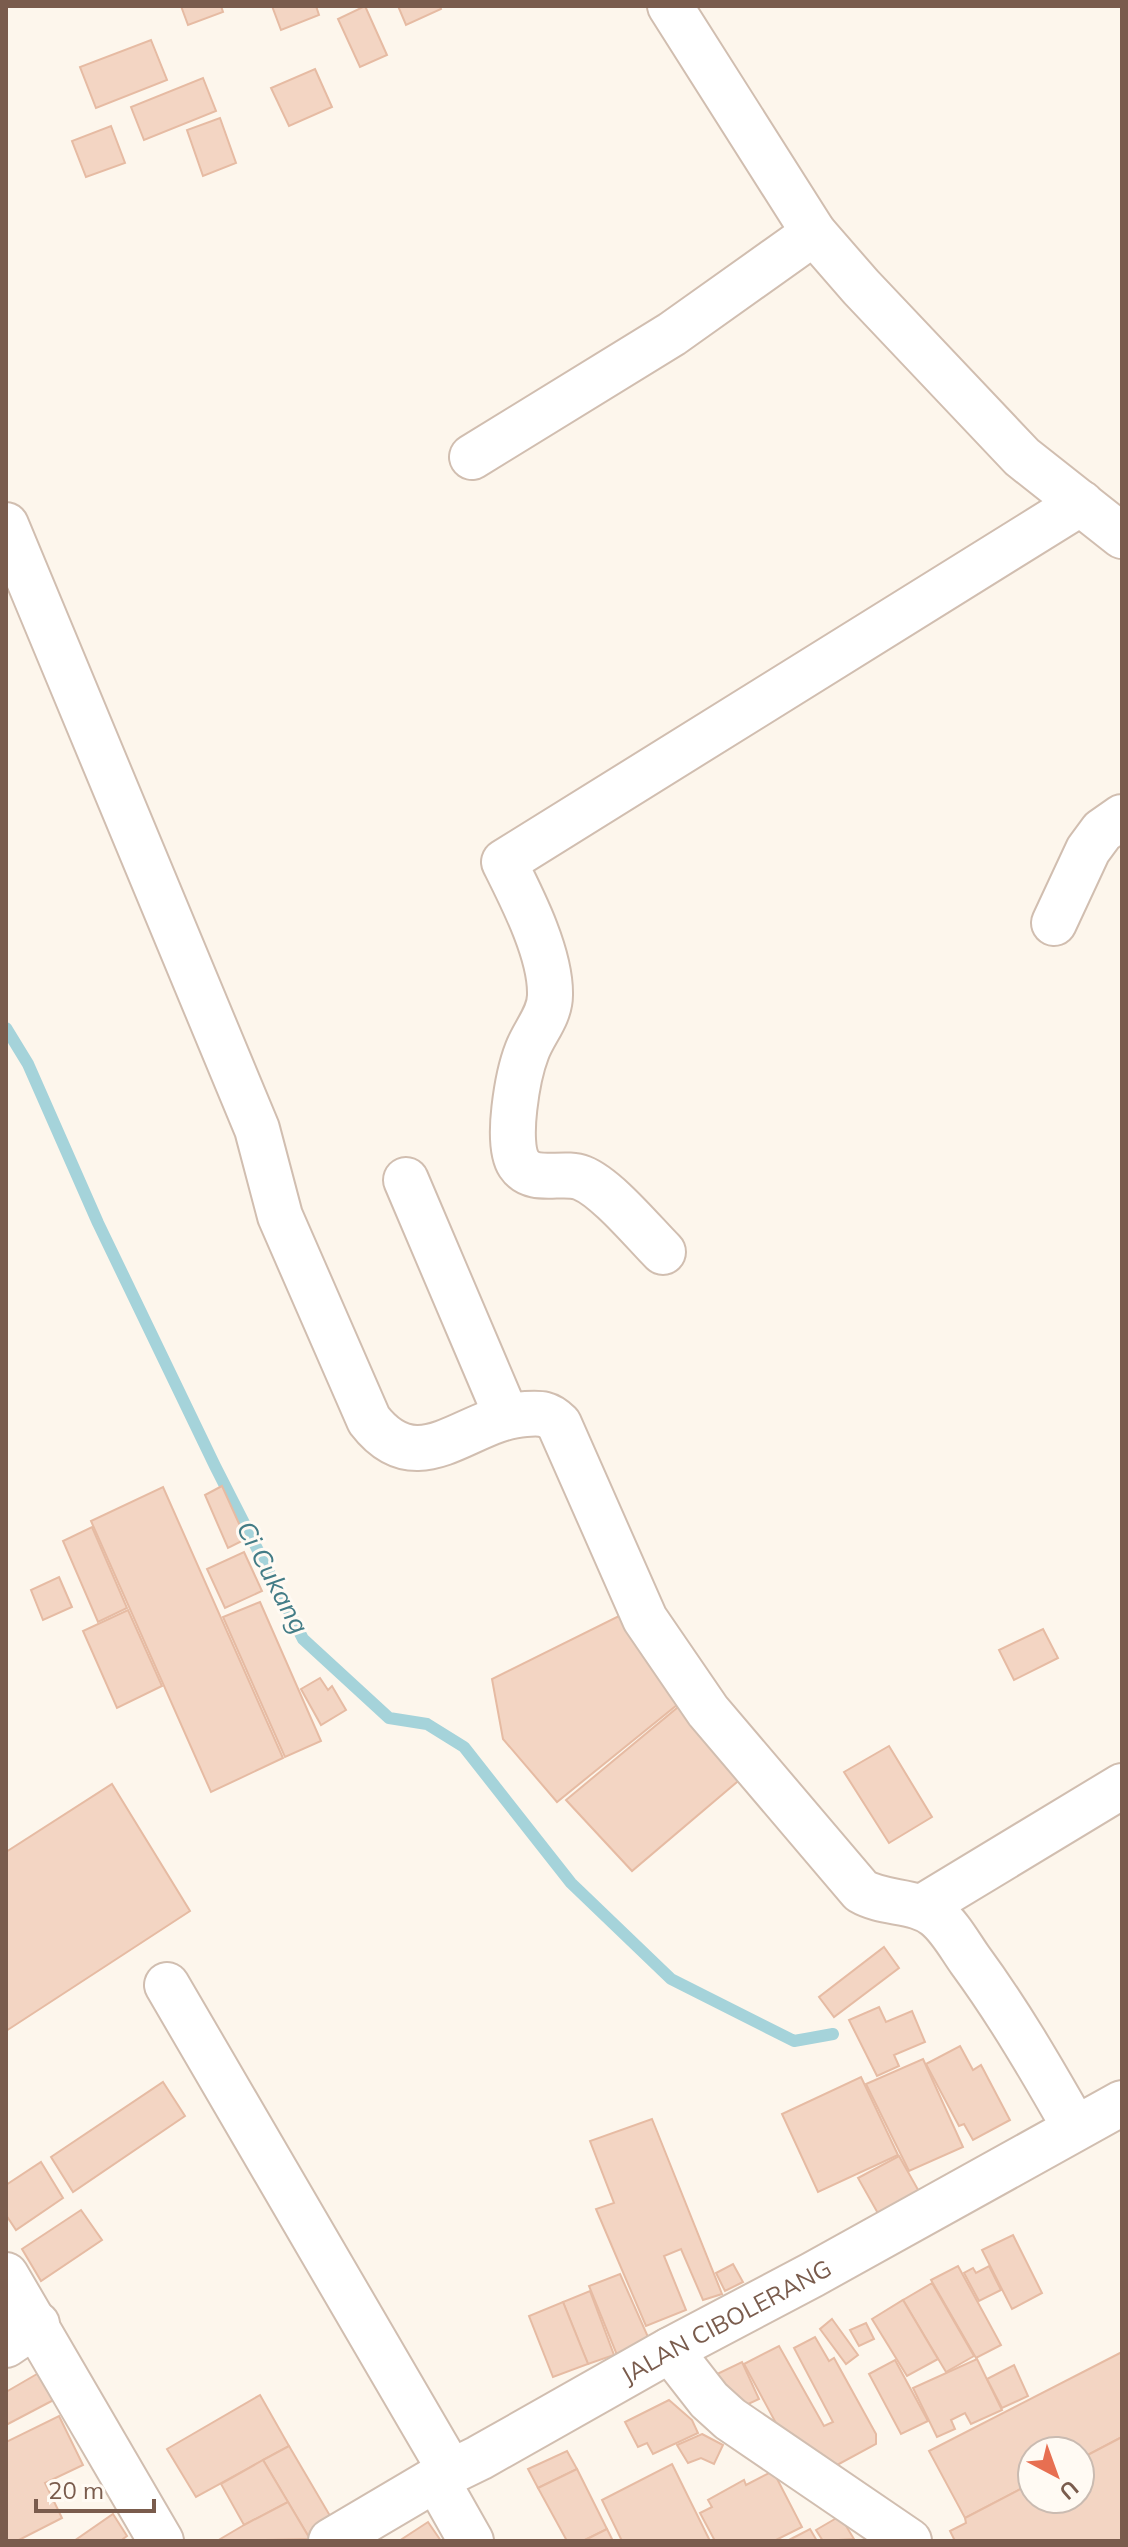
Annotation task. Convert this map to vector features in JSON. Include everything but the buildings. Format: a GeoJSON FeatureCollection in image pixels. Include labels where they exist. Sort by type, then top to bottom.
{"type":"FeatureCollection","features":[{"type":"Feature","properties":{"kind":"street"},"geometry":{"type":"LineString","coordinates":[[670,6],[814,233],[1022,457],[1122,536]]}},
{"type":"Feature","properties":{"kind":"street"},"geometry":{"type":"LineString","coordinates":[[472,457],[672,334],[814,233]]}},
{"type":"Feature","properties":{"kind":"street"},"geometry":{"type":"LineString","coordinates":[[663,1252],[609,1197],[583,1178],[562,1173],[544,1176],[527,1173],[517,1162],[514,1126],[516,1087],[528,1048],[541,1028],[550,996],[547,970],[529,911],[504,862],[1081,503]]}},
{"type":"Feature","properties":{"kind":"street"},"geometry":{"type":"LineString","coordinates":[[6,525],[257,1129],[280,1216],[369,1420],[383,1436],[401,1445],[423,1450],[506,1415],[543,1412],[559,1424],[645,1619],[708,1711],[861,1891],[874,1899],[922,1907],[938,1917],[987,1983],[1075,2128]]}},
{"type":"Feature","properties":{"kind":"street"},"geometry":{"type":"LineString","coordinates":[[1054,923],[1088,850],[1102,831],[1122,817]]}},
{"type":"Feature","properties":{"kind":"street"},"geometry":{"type":"LineString","coordinates":[[406,1180],[506,1415]]}},
{"type":"Feature","properties":{"kind":"street"},"geometry":{"type":"LineString","coordinates":[[922,1907],[1122,1786]]}},
{"type":"Feature","properties":{"kind":"street"},"geometry":{"type":"LineString","coordinates":[[167,1985],[443,2476],[471,2541]]}},
{"type":"Feature","properties":{"kind":"street","name":"JALAN CIBOLERANG"},"geometry":{"type":"LineString","coordinates":[[331,2541],[670,2350],[1122,2103]]}},
{"type":"Feature","properties":{"kind":"street"},"geometry":{"type":"LineString","coordinates":[[6,2275],[21,2334],[161,2541]]}},
{"type":"Feature","properties":{"kind":"street"},"geometry":{"type":"LineString","coordinates":[[670,2350],[709,2400],[730,2419],[909,2541]]}},
{"type":"Feature","properties":{"kind":"waterway","name":"Ci Cukang"},"geometry":{"type":"LineString","coordinates":[[6,1028],[28,1064],[98,1223],[215,1466],[303,1639],[389,1718],[427,1724],[464,1747],[571,1883],[671,1979],[794,2041],[833,2034]]}}]}
